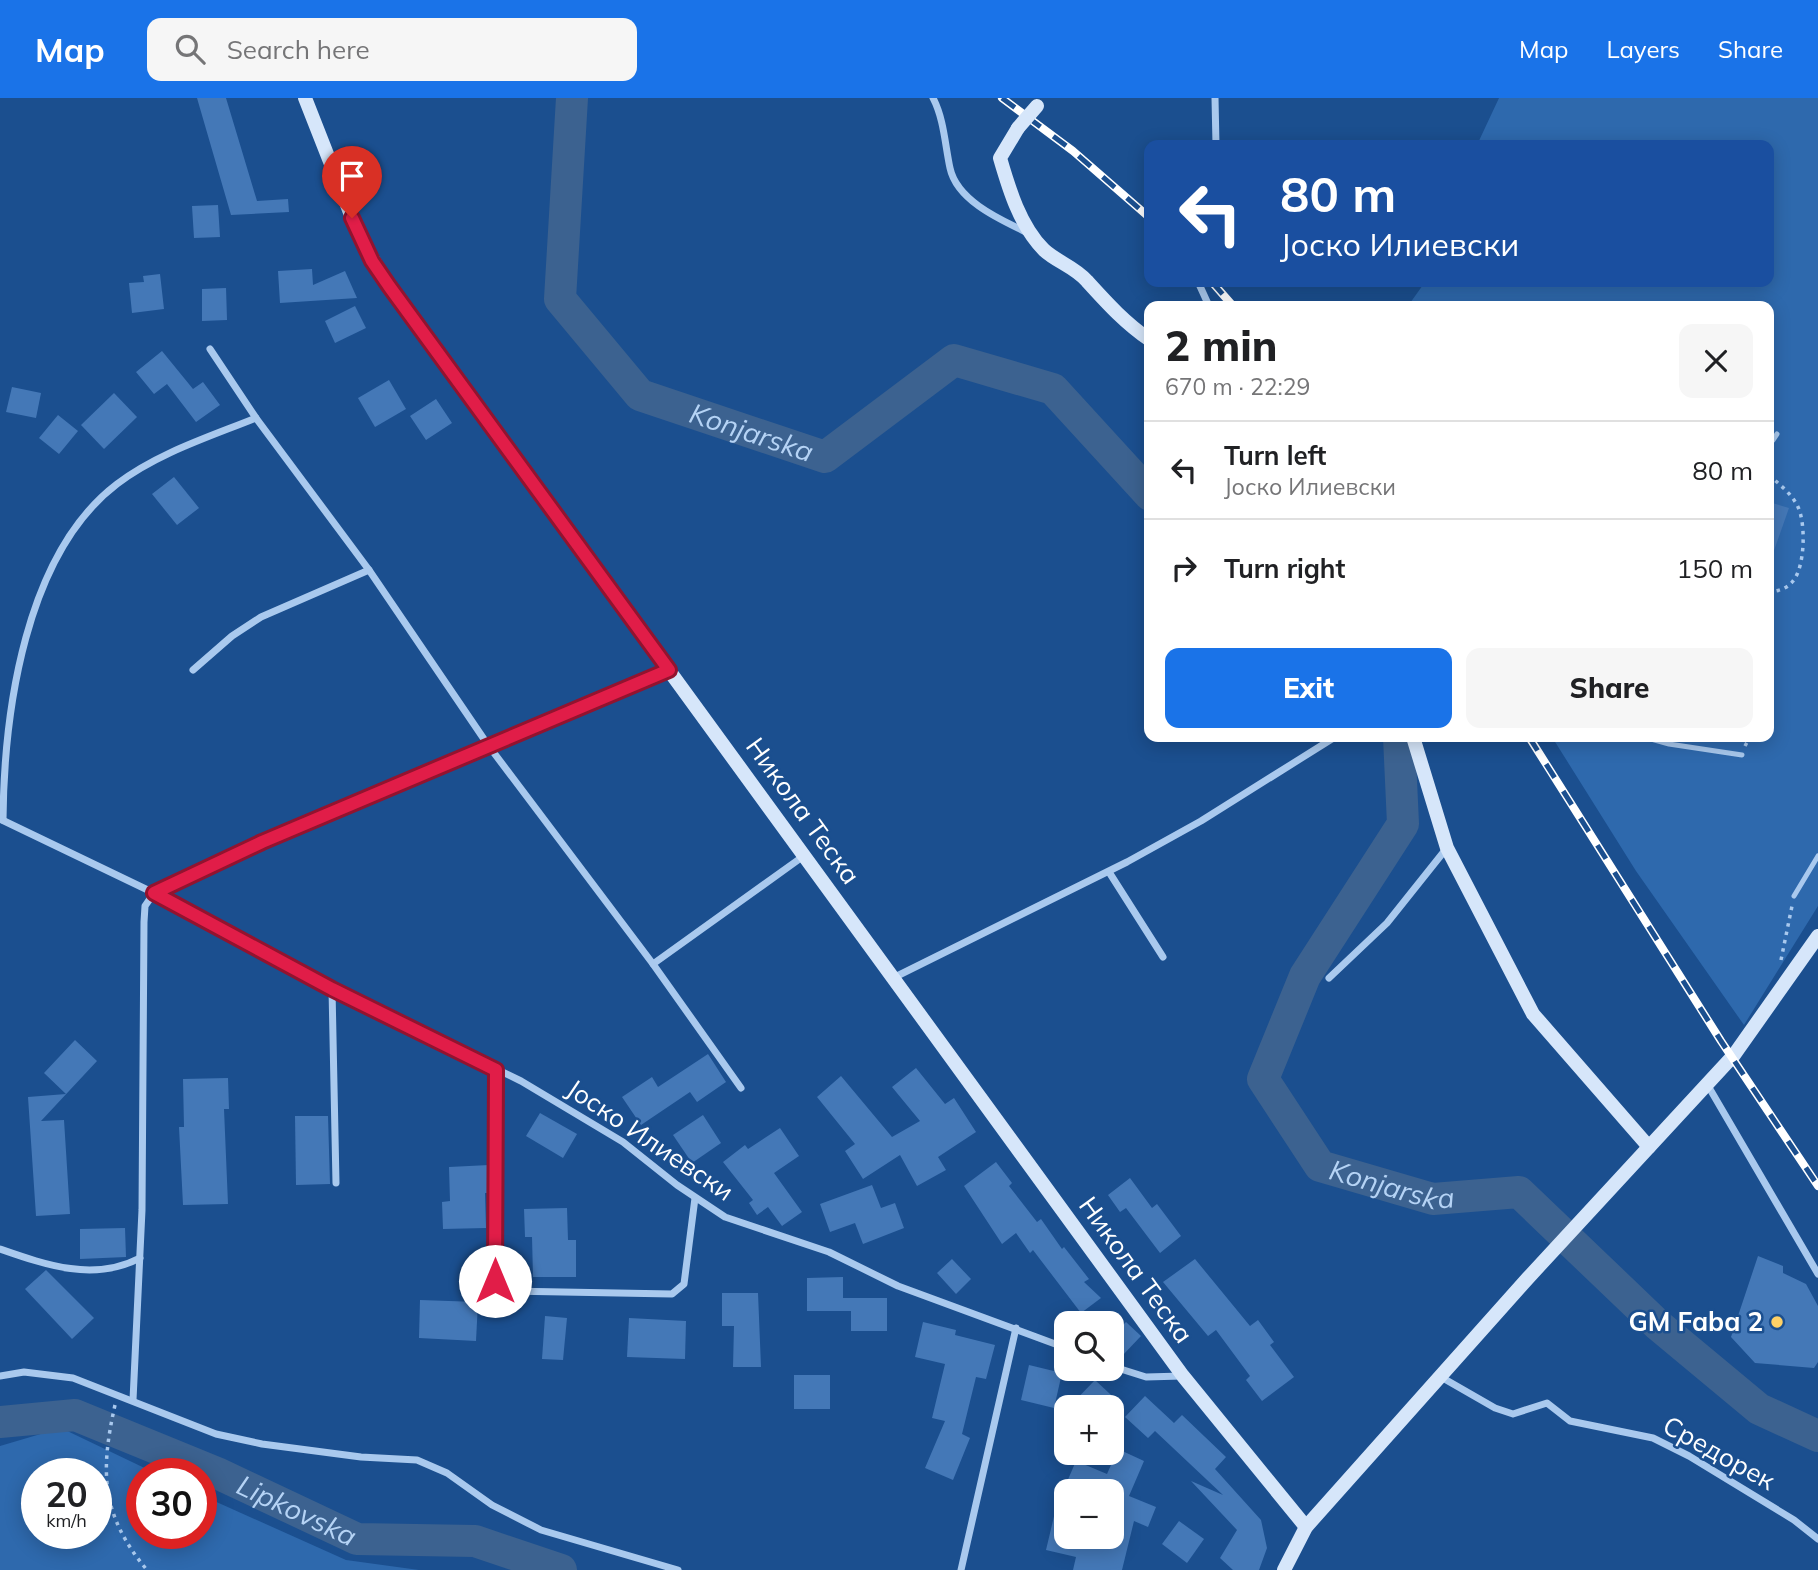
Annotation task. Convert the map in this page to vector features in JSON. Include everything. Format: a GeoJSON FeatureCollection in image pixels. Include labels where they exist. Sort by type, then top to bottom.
{"type":"FeatureCollection","features":[{"type":"Feature","properties":{"kind":"main road","name":"Никола Теска"},"geometry":{"type":"LineString","coordinates":[[305,98],[327,158],[372,261],[1183,1376],[1306,1527]]}},
{"type":"Feature","properties":{"kind":"main road"},"geometry":{"type":"LineString","coordinates":[[1039,102],[1018,128],[1000,158],[1007,182],[1032,235],[1045,251],[1074,269],[1106,305],[1144,335]]}},
{"type":"Feature","properties":{"kind":"main road"},"geometry":{"type":"LineString","coordinates":[[1415,742],[1447,848],[1533,1014],[1649,1147]]}},
{"type":"Feature","properties":{"kind":"main road"},"geometry":{"type":"LineString","coordinates":[[1284,1570],[1306,1527],[1528,1278],[1734,1055],[1784,988],[1818,936]]}},
{"type":"Feature","properties":{"kind":"street"},"geometry":{"type":"LineString","coordinates":[[933,98],[938,108],[951,173],[979,209],[1032,235]]}},
{"type":"Feature","properties":{"kind":"street"},"geometry":{"type":"LineString","coordinates":[[1215,98],[1216,140]]}},
{"type":"Feature","properties":{"kind":"street"},"geometry":{"type":"LineString","coordinates":[[210,349],[256,418],[369,570],[488,745],[653,964],[741,1088]]}},
{"type":"Feature","properties":{"kind":"street"},"geometry":{"type":"LineString","coordinates":[[1,819],[5,744],[23,642],[65,542],[85,513],[117,484],[153,461],[256,418]]}},
{"type":"Feature","properties":{"kind":"street"},"geometry":{"type":"LineString","coordinates":[[193,670],[232,636],[261,617],[369,570]]}},
{"type":"Feature","properties":{"kind":"street"},"geometry":{"type":"LineString","coordinates":[[133,1400],[141,1258],[144,922],[145,906],[154,893],[220,861],[669,670]]}},
{"type":"Feature","properties":{"kind":"street"},"geometry":{"type":"LineString","coordinates":[[895,977],[1109,872],[1200,821],[1327,742]]}},
{"type":"Feature","properties":{"kind":"street","name":"Јоско Илиевски"},"geometry":{"type":"LineString","coordinates":[[1,819],[154,893],[332,989],[496,1070],[606,1130],[695,1198],[725,1217],[829,1252],[898,1286],[1054,1343]]}},
{"type":"Feature","properties":{"kind":"street"},"geometry":{"type":"LineString","coordinates":[[1329,978],[1387,923],[1447,848]]}},
{"type":"Feature","properties":{"kind":"street"},"geometry":{"type":"LineString","coordinates":[[653,964],[805,855]]}},
{"type":"Feature","properties":{"kind":"street"},"geometry":{"type":"LineString","coordinates":[[1109,872],[1163,957]]}},
{"type":"Feature","properties":{"kind":"street"},"geometry":{"type":"LineString","coordinates":[[332,989],[336,1183]]}},
{"type":"Feature","properties":{"kind":"street"},"geometry":{"type":"LineString","coordinates":[[496,1070],[495,1281],[504,1291],[672,1294],[684,1284],[695,1198]]}},
{"type":"Feature","properties":{"kind":"street"},"geometry":{"type":"LineString","coordinates":[[1707,1083],[1818,1273]]}},
{"type":"Feature","properties":{"kind":"street"},"geometry":{"type":"LineString","coordinates":[[0,1248],[71,1270],[121,1268],[141,1258]]}},
{"type":"Feature","properties":{"kind":"street"},"geometry":{"type":"LineString","coordinates":[[961,1570],[1016,1328]]}},
{"type":"Feature","properties":{"kind":"street"},"geometry":{"type":"LineString","coordinates":[[1124,1370],[1146,1377],[1183,1376]]}},
{"type":"Feature","properties":{"kind":"street"},"geometry":{"type":"LineString","coordinates":[[0,1376],[24,1372],[56,1374],[133,1400],[216,1434],[262,1444],[361,1457],[417,1460],[447,1474],[492,1505],[541,1530],[678,1570]]}},
{"type":"Feature","properties":{"kind":"street","name":"Средорек"},"geometry":{"type":"LineString","coordinates":[[1441,1377],[1495,1408],[1513,1414],[1547,1404],[1570,1421],[1653,1438],[1733,1480],[1818,1539]]}},
{"type":"Feature","properties":{"kind":"lane"},"geometry":{"type":"LineString","coordinates":[[1774,438],[1777,434]]}},
{"type":"Feature","properties":{"kind":"lane"},"geometry":{"type":"LineString","coordinates":[[1662,742],[1742,755]]}},
{"type":"Feature","properties":{"kind":"lane"},"geometry":{"type":"LineString","coordinates":[[1794,896],[1818,856]]}},
{"type":"Feature","properties":{"kind":"path"},"geometry":{"type":"LineString","coordinates":[[1774,479],[1788,492],[1802,517],[1800,568],[1793,581],[1780,591],[1774,592]]}},
{"type":"Feature","properties":{"kind":"path"},"geometry":{"type":"LineString","coordinates":[[1784,988],[1778,981],[1779,966],[1794,896]]}},
{"type":"Feature","properties":{"kind":"path"},"geometry":{"type":"LineString","coordinates":[[113,1415],[106,1444],[105,1472],[111,1509],[147,1570]]}},
{"type":"Feature","properties":{"kind":"shaded area"},"geometry":{"type":"Polygon","coordinates":[[[1499,98],[1818,98],[1818,906],[1744,1025],[1636,871],[1555,742],[1774,742],[1774,301],[1412,301],[1421,287],[1774,287],[1774,140],[1479,140],[1499,98]]]}},
{"type":"Feature","properties":{"kind":"shaded area"},"geometry":{"type":"Polygon","coordinates":[[[61,1428],[126,1459],[126,1549],[217,1549],[217,1502],[346,1560],[419,1570],[0,1570],[0,1446],[61,1428]]]}},
{"type":"Feature","properties":{"kind":"building"},"geometry":{"type":"Polygon","coordinates":[[[197,98],[226,98],[257,201],[288,199],[289,212],[231,215],[197,98]]]}},
{"type":"Feature","properties":{"kind":"building"},"geometry":{"type":"Polygon","coordinates":[[[218,205],[220,237],[194,238],[192,206],[218,205]]]}},
{"type":"Feature","properties":{"kind":"building"},"geometry":{"type":"Polygon","coordinates":[[[312,269],[313,285],[345,271],[357,298],[280,303],[278,271],[312,269]]]}},
{"type":"Feature","properties":{"kind":"building"},"geometry":{"type":"Polygon","coordinates":[[[160,274],[164,309],[132,313],[129,283],[144,282],[143,276],[160,274]]]}},
{"type":"Feature","properties":{"kind":"building"},"geometry":{"type":"Polygon","coordinates":[[[226,288],[227,320],[202,321],[202,289],[226,288]]]}},
{"type":"Feature","properties":{"kind":"building"},"geometry":{"type":"Polygon","coordinates":[[[355,306],[366,328],[335,343],[325,321],[355,306]]]}},
{"type":"Feature","properties":{"kind":"building"},"geometry":{"type":"Polygon","coordinates":[[[162,351],[193,389],[203,382],[220,405],[196,422],[167,384],[154,394],[136,372],[162,351]]]}},
{"type":"Feature","properties":{"kind":"building"},"geometry":{"type":"Polygon","coordinates":[[[389,380],[406,409],[375,427],[358,398],[389,380]]]}},
{"type":"Feature","properties":{"kind":"building"},"geometry":{"type":"Polygon","coordinates":[[[12,387],[41,393],[36,418],[6,412],[12,387]]]}},
{"type":"Feature","properties":{"kind":"building"},"geometry":{"type":"Polygon","coordinates":[[[114,393],[137,417],[104,449],[81,425],[114,393]]]}},
{"type":"Feature","properties":{"kind":"building"},"geometry":{"type":"Polygon","coordinates":[[[436,399],[452,423],[426,440],[410,416],[436,399]]]}},
{"type":"Feature","properties":{"kind":"building"},"geometry":{"type":"Polygon","coordinates":[[[58,415],[78,431],[59,454],[39,438],[58,415]]]}},
{"type":"Feature","properties":{"kind":"building"},"geometry":{"type":"Polygon","coordinates":[[[174,477],[199,508],[177,525],[152,494],[174,477]]]}},
{"type":"Feature","properties":{"kind":"building"},"geometry":{"type":"Polygon","coordinates":[[[1774,504],[1789,508],[1774,550],[1774,504]]]}},
{"type":"Feature","properties":{"kind":"building"},"geometry":{"type":"Polygon","coordinates":[[[75,1040],[97,1061],[41,1121],[64,1120],[70,1214],[36,1216],[28,1097],[66,1094],[44,1073],[75,1040]]]}},
{"type":"Feature","properties":{"kind":"building"},"geometry":{"type":"Polygon","coordinates":[[[708,1054],[726,1082],[697,1102],[690,1092],[641,1125],[622,1097],[652,1077],[658,1087],[708,1054]]]}},
{"type":"Feature","properties":{"kind":"building"},"geometry":{"type":"Polygon","coordinates":[[[916,1068],[945,1104],[954,1098],[976,1132],[938,1157],[946,1170],[917,1186],[900,1155],[863,1179],[845,1151],[855,1144],[817,1097],[841,1076],[892,1137],[920,1121],[892,1087],[916,1068]]]}},
{"type":"Feature","properties":{"kind":"building"},"geometry":{"type":"Polygon","coordinates":[[[228,1078],[229,1109],[224,1109],[228,1204],[183,1205],[179,1127],[184,1127],[183,1079],[228,1078]]]}},
{"type":"Feature","properties":{"kind":"building"},"geometry":{"type":"Polygon","coordinates":[[[540,1113],[577,1134],[563,1158],[526,1136],[540,1113]]]}},
{"type":"Feature","properties":{"kind":"building"},"geometry":{"type":"Polygon","coordinates":[[[703,1115],[721,1143],[692,1163],[673,1135],[703,1115]]]}},
{"type":"Feature","properties":{"kind":"building"},"geometry":{"type":"Polygon","coordinates":[[[295,1116],[328,1116],[330,1184],[296,1185],[295,1116]]]}},
{"type":"Feature","properties":{"kind":"building"},"geometry":{"type":"Polygon","coordinates":[[[780,1128],[799,1156],[774,1173],[802,1212],[782,1226],[768,1207],[757,1215],[749,1203],[753,1200],[723,1162],[745,1145],[748,1149],[780,1128]]]}},
{"type":"Feature","properties":{"kind":"building"},"geometry":{"type":"Polygon","coordinates":[[[996,1162],[1012,1183],[1009,1186],[1037,1222],[1041,1219],[1062,1249],[1064,1247],[1089,1279],[1084,1282],[1101,1298],[1084,1311],[1079,1311],[1033,1250],[1030,1253],[1016,1233],[1002,1244],[964,1186],[996,1162]]]}},
{"type":"Feature","properties":{"kind":"building"},"geometry":{"type":"Polygon","coordinates":[[[489,1165],[489,1193],[485,1193],[486,1228],[443,1229],[442,1202],[450,1201],[449,1167],[489,1165]]]}},
{"type":"Feature","properties":{"kind":"building"},"geometry":{"type":"Polygon","coordinates":[[[1130,1178],[1152,1208],[1157,1204],[1181,1236],[1160,1253],[1126,1208],[1120,1212],[1108,1195],[1130,1178]]]}},
{"type":"Feature","properties":{"kind":"building"},"geometry":{"type":"Polygon","coordinates":[[[872,1185],[881,1208],[895,1203],[904,1228],[863,1244],[855,1223],[830,1232],[820,1204],[872,1185]]]}},
{"type":"Feature","properties":{"kind":"building"},"geometry":{"type":"Polygon","coordinates":[[[567,1208],[568,1240],[576,1240],[576,1277],[533,1277],[532,1237],[525,1237],[524,1209],[567,1208]]]}},
{"type":"Feature","properties":{"kind":"building"},"geometry":{"type":"Polygon","coordinates":[[[125,1228],[126,1257],[80,1259],[80,1229],[125,1228]]]}},
{"type":"Feature","properties":{"kind":"building","name":"GM Faba 2"},"geometry":{"type":"Polygon","coordinates":[[[1758,1256],[1783,1266],[1783,1273],[1806,1284],[1818,1306],[1818,1362],[1814,1368],[1755,1363],[1731,1337],[1758,1256]]]}},
{"type":"Feature","properties":{"kind":"building"},"geometry":{"type":"Polygon","coordinates":[[[952,1259],[971,1279],[956,1294],[937,1273],[952,1259]]]}},
{"type":"Feature","properties":{"kind":"building"},"geometry":{"type":"Polygon","coordinates":[[[1195,1259],[1250,1326],[1258,1320],[1274,1342],[1270,1345],[1294,1377],[1262,1401],[1246,1380],[1250,1376],[1216,1330],[1208,1336],[1163,1282],[1195,1259]]]}},
{"type":"Feature","properties":{"kind":"building"},"geometry":{"type":"Polygon","coordinates":[[[46,1270],[94,1318],[72,1339],[25,1289],[46,1270]]]}},
{"type":"Feature","properties":{"kind":"building"},"geometry":{"type":"Polygon","coordinates":[[[843,1277],[843,1298],[887,1298],[887,1331],[851,1331],[851,1311],[807,1311],[807,1278],[843,1277]]]}},
{"type":"Feature","properties":{"kind":"building"},"geometry":{"type":"Polygon","coordinates":[[[722,1293],[758,1293],[761,1367],[733,1367],[734,1326],[722,1326],[722,1293]]]}},
{"type":"Feature","properties":{"kind":"building"},"geometry":{"type":"Polygon","coordinates":[[[420,1300],[478,1302],[476,1341],[419,1338],[420,1300]]]}},
{"type":"Feature","properties":{"kind":"building"},"geometry":{"type":"Polygon","coordinates":[[[545,1316],[567,1318],[563,1360],[542,1359],[545,1316]]]}},
{"type":"Feature","properties":{"kind":"building"},"geometry":{"type":"Polygon","coordinates":[[[629,1318],[686,1321],[685,1359],[627,1357],[629,1318]]]}},
{"type":"Feature","properties":{"kind":"building"},"geometry":{"type":"Polygon","coordinates":[[[923,1322],[956,1330],[955,1335],[995,1345],[986,1379],[976,1377],[962,1434],[970,1438],[953,1480],[925,1468],[945,1421],[932,1418],[945,1364],[915,1357],[923,1322]]]}},
{"type":"Feature","properties":{"kind":"building"},"geometry":{"type":"Polygon","coordinates":[[[1126,1322],[1141,1336],[1124,1354],[1126,1322]]]}},
{"type":"Feature","properties":{"kind":"building"},"geometry":{"type":"Polygon","coordinates":[[[1029,1365],[1054,1371],[1054,1381],[1060,1381],[1057,1395],[1054,1395],[1054,1408],[1021,1400],[1029,1365]]]}},
{"type":"Feature","properties":{"kind":"building"},"geometry":{"type":"Polygon","coordinates":[[[794,1375],[830,1375],[830,1409],[794,1409],[794,1375]]]}},
{"type":"Feature","properties":{"kind":"building"},"geometry":{"type":"Polygon","coordinates":[[[1096,1381],[1111,1395],[1081,1395],[1096,1381]]]}},
{"type":"Feature","properties":{"kind":"building"},"geometry":{"type":"Polygon","coordinates":[[[1145,1396],[1174,1423],[1182,1415],[1226,1457],[1215,1469],[1261,1520],[1267,1548],[1259,1570],[1233,1570],[1220,1558],[1237,1530],[1191,1481],[1223,1495],[1155,1431],[1148,1438],[1125,1417],[1145,1396]]]}},
{"type":"Feature","properties":{"kind":"building"},"geometry":{"type":"Polygon","coordinates":[[[1124,1452],[1144,1461],[1129,1496],[1156,1507],[1148,1527],[1134,1521],[1122,1570],[1073,1570],[1076,1557],[1046,1550],[1054,1516],[1054,1549],[1124,1549],[1124,1479],[1068,1479],[1074,1465],[1086,1465],[1107,1474],[1111,1465],[1124,1465],[1124,1452]]]}},
{"type":"Feature","properties":{"kind":"building"},"geometry":{"type":"Polygon","coordinates":[[[1179,1521],[1204,1539],[1187,1563],[1162,1544],[1179,1521]]]}},
{"type":"Feature","properties":{"kind":"waterway","name":"Konjarska"},"geometry":{"type":"LineString","coordinates":[[572,98],[560,299],[640,395],[825,457],[954,360],[1053,389],[1144,488]]}},
{"type":"Feature","properties":{"kind":"waterway","name":"Konjarska"},"geometry":{"type":"LineString","coordinates":[[1399,742],[1403,824],[1305,976],[1263,1079],[1320,1166],[1433,1199],[1519,1192],[1658,1325],[1759,1409],[1818,1436]]}},
{"type":"Feature","properties":{"kind":"waterway","name":"Lipkovska"},"geometry":{"type":"LineString","coordinates":[[0,1422],[75,1415],[217,1473],[357,1539],[475,1541],[561,1570]]}},
{"type":"Feature","properties":{"kind":"railway"},"geometry":{"type":"LineString","coordinates":[[1002,98],[1073,151],[1144,213]]}},
{"type":"Feature","properties":{"kind":"railway"},"geometry":{"type":"LineString","coordinates":[[1216,287],[1229,301]]}},
{"type":"Feature","properties":{"kind":"railway"},"geometry":{"type":"LineString","coordinates":[[1532,742],[1721,1041],[1818,1186]]}},
{"type":"Feature","properties":{"kind":"place","name":"GM Faba 2"},"geometry":{"type":"Point","coordinates":[1777,1322]}},
{"type":"Feature","properties":{"kind":"route"},"geometry":{"type":"LineString","coordinates":[[352,218],[372,261],[389,286],[669,670],[262,842],[154,893],[332,989],[496,1070],[495,1281]]}}]}
